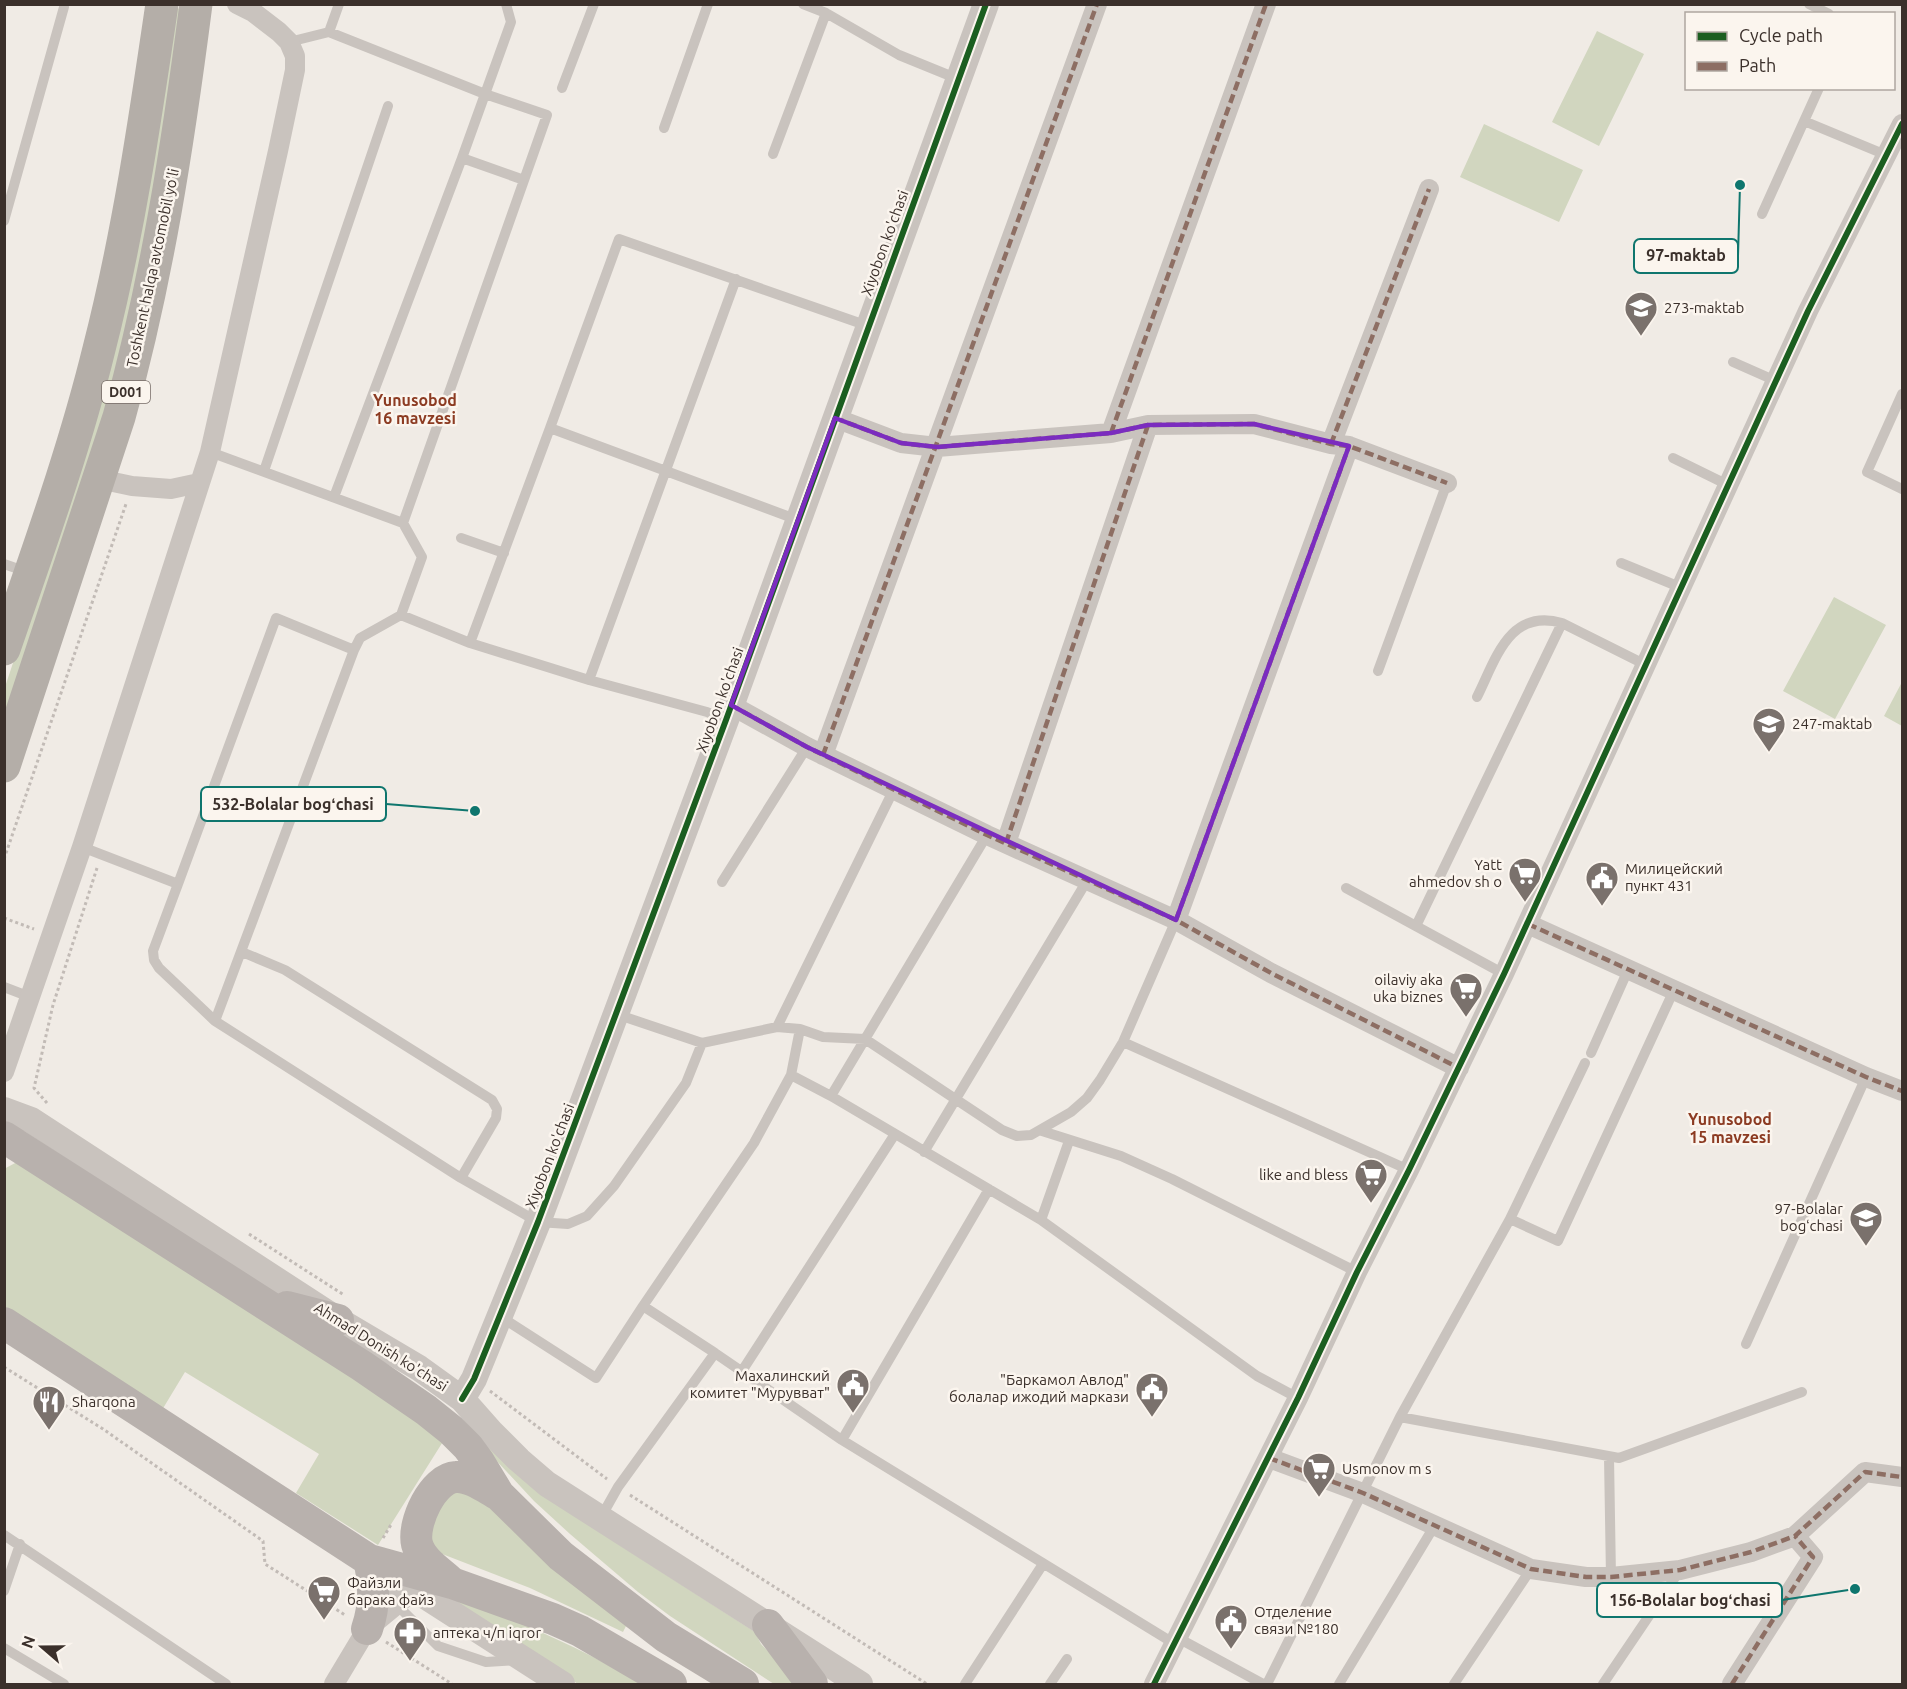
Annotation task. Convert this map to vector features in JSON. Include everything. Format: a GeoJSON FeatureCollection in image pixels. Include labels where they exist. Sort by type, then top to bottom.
{"type":"FeatureCollection","features":[{"type":"Feature","properties":{"kind":"highway","name":"D001"},"geometry":{"type":"LineString","coordinates":[[4,649],[17,569],[66,467],[113,293],[136,172],[162,4]]}},
{"type":"Feature","properties":{"kind":"highway","name":"Toshkent halqa avtomobil yo'li"},"geometry":{"type":"LineString","coordinates":[[4,766],[119,417],[149,299],[174,168],[196,4]]}},
{"type":"Feature","properties":{"kind":"main road","name":"Ahmad Donish ko'chasi"},"geometry":{"type":"LineString","coordinates":[[5,1118],[260,1300],[426,1410],[451,1430],[479,1462],[499,1495],[561,1556],[636,1614],[697,1657],[743,1684]]}},
{"type":"Feature","properties":{"kind":"main road"},"geometry":{"type":"LineString","coordinates":[[260,1300],[341,1308]]}},
{"type":"Feature","properties":{"kind":"main road","name":"Ahmad Donish ko'chasi"},"geometry":{"type":"LineString","coordinates":[[4,1323],[379,1567],[423,1588],[504,1600],[580,1631],[671,1684]]}},
{"type":"Feature","properties":{"kind":"main road","name":"Ahmad Donish ko'chasi"},"geometry":{"type":"LineString","coordinates":[[423,1588],[425,1558],[417,1544],[417,1527],[436,1489],[443,1481],[456,1477],[474,1481],[499,1495]]}},
{"type":"Feature","properties":{"kind":"main road"},"geometry":{"type":"LineString","coordinates":[[367,1629],[374,1596],[373,1578],[379,1567]]}},
{"type":"Feature","properties":{"kind":"main road"},"geometry":{"type":"LineString","coordinates":[[768,1625],[812,1684]]}},
{"type":"Feature","properties":{"kind":"street","name":"Xiyobon ko'chasi"},"geometry":{"type":"LineString","coordinates":[[468,1389],[538,1222],[616,1014],[986,4]]}},
{"type":"Feature","properties":{"kind":"street"},"geometry":{"type":"LineString","coordinates":[[815,751],[937,447],[1097,4]]}},
{"type":"Feature","properties":{"kind":"street"},"geometry":{"type":"LineString","coordinates":[[1111,433],[1266,4]]}},
{"type":"Feature","properties":{"kind":"street"},"geometry":{"type":"LineString","coordinates":[[4,1072],[82,847],[210,452],[295,70],[295,56],[289,42],[248,7]]}},
{"type":"Feature","properties":{"kind":"street"},"geometry":{"type":"LineString","coordinates":[[1154,1684],[1269,1458],[1357,1272],[1459,1068],[1808,311],[1902,124]]}},
{"type":"Feature","properties":{"kind":"street"},"geometry":{"type":"LineString","coordinates":[[1176,920],[1429,189]]}},
{"type":"Feature","properties":{"kind":"street"},"geometry":{"type":"LineString","coordinates":[[835,418],[901,443],[937,447],[1111,433],[1149,425],[1254,424],[1340,445],[1447,483]]}},
{"type":"Feature","properties":{"kind":"street"},"geometry":{"type":"LineString","coordinates":[[1006,843],[1149,425]]}},
{"type":"Feature","properties":{"kind":"street"},"geometry":{"type":"LineString","coordinates":[[99,479],[132,486],[171,489],[199,483]]}},
{"type":"Feature","properties":{"kind":"street"},"geometry":{"type":"LineString","coordinates":[[728,712],[815,751],[987,835],[1176,920],[1272,973],[1459,1068]]}},
{"type":"Feature","properties":{"kind":"street"},"geometry":{"type":"LineString","coordinates":[[1527,924],[1866,1077],[1902,1091]]}},
{"type":"Feature","properties":{"kind":"street","name":"Ahmad Donish ko'chasi"},"geometry":{"type":"LineString","coordinates":[[5,1118],[32,1120],[341,1308],[418,1368],[468,1389],[492,1433],[533,1472],[600,1519],[860,1684]]}},
{"type":"Feature","properties":{"kind":"street"},"geometry":{"type":"LineString","coordinates":[[1269,1458],[1363,1493],[1531,1569],[1586,1577],[1611,1577],[1680,1570],[1751,1552],[1795,1536],[1865,1472],[1902,1477]]}},
{"type":"Feature","properties":{"kind":"street"},"geometry":{"type":"LineString","coordinates":[[1732,1684],[1813,1557],[1795,1536]]}},
{"type":"Feature","properties":{"kind":"street"},"geometry":{"type":"LineString","coordinates":[[334,1684],[367,1629],[423,1588]]}},
{"type":"Feature","properties":{"kind":"street","name":"Ahmad Donish ko'chasi"},"geometry":{"type":"LineString","coordinates":[[423,1588],[524,1660],[562,1684]]}},
{"type":"Feature","properties":{"kind":"lane"},"geometry":{"type":"LineString","coordinates":[[329,32],[339,4]]}},
{"type":"Feature","properties":{"kind":"lane"},"geometry":{"type":"LineString","coordinates":[[333,497],[462,158],[511,22],[506,4]]}},
{"type":"Feature","properties":{"kind":"lane"},"geometry":{"type":"LineString","coordinates":[[562,88],[594,4]]}},
{"type":"Feature","properties":{"kind":"lane"},"geometry":{"type":"LineString","coordinates":[[664,128],[708,4]]}},
{"type":"Feature","properties":{"kind":"lane"},"geometry":{"type":"LineString","coordinates":[[802,4],[826,13],[899,55],[958,80]]}},
{"type":"Feature","properties":{"kind":"lane"},"geometry":{"type":"LineString","coordinates":[[1809,4],[1825,12]]}},
{"type":"Feature","properties":{"kind":"lane"},"geometry":{"type":"LineString","coordinates":[[4,221],[64,7]]}},
{"type":"Feature","properties":{"kind":"lane"},"geometry":{"type":"LineString","coordinates":[[773,154],[826,13]]}},
{"type":"Feature","properties":{"kind":"lane"},"geometry":{"type":"LineString","coordinates":[[289,42],[329,32],[485,94],[547,115],[403,523]]}},
{"type":"Feature","properties":{"kind":"lane"},"geometry":{"type":"LineString","coordinates":[[1762,214],[1818,90]]}},
{"type":"Feature","properties":{"kind":"lane"},"geometry":{"type":"LineString","coordinates":[[264,471],[388,106]]}},
{"type":"Feature","properties":{"kind":"lane"},"geometry":{"type":"LineString","coordinates":[[1804,122],[1886,155]]}},
{"type":"Feature","properties":{"kind":"lane"},"geometry":{"type":"LineString","coordinates":[[462,158],[524,180]]}},
{"type":"Feature","properties":{"kind":"lane"},"geometry":{"type":"LineString","coordinates":[[470,643],[619,239],[868,326]]}},
{"type":"Feature","properties":{"kind":"lane"},"geometry":{"type":"LineString","coordinates":[[589,680],[736,279]]}},
{"type":"Feature","properties":{"kind":"lane"},"geometry":{"type":"LineString","coordinates":[[1733,362],[1776,381]]}},
{"type":"Feature","properties":{"kind":"lane"},"geometry":{"type":"LineString","coordinates":[[1902,394],[1867,472],[1902,489]]}},
{"type":"Feature","properties":{"kind":"lane"},"geometry":{"type":"LineString","coordinates":[[550,428],[798,520]]}},
{"type":"Feature","properties":{"kind":"lane"},"geometry":{"type":"LineString","coordinates":[[210,452],[403,523],[422,557],[401,615],[360,638],[354,650],[215,1021]]}},
{"type":"Feature","properties":{"kind":"lane"},"geometry":{"type":"LineString","coordinates":[[1673,458],[1728,485]]}},
{"type":"Feature","properties":{"kind":"lane"},"geometry":{"type":"LineString","coordinates":[[1378,671],[1447,483]]}},
{"type":"Feature","properties":{"kind":"lane"},"geometry":{"type":"LineString","coordinates":[[461,538],[504,554]]}},
{"type":"Feature","properties":{"kind":"lane"},"geometry":{"type":"LineString","coordinates":[[1621,563],[1682,588]]}},
{"type":"Feature","properties":{"kind":"lane"},"geometry":{"type":"LineString","coordinates":[[401,615],[470,643],[589,680],[707,712],[728,712]]}},
{"type":"Feature","properties":{"kind":"lane"},"geometry":{"type":"LineString","coordinates":[[354,650],[276,618],[153,951],[154,960],[159,968],[215,1021],[461,1178],[538,1222],[568,1224],[587,1216],[615,1186],[686,1083],[702,1043]]}},
{"type":"Feature","properties":{"kind":"lane"},"geometry":{"type":"LineString","coordinates":[[1477,697],[1507,638],[1532,621],[1548,619],[1562,623],[1646,665]]}},
{"type":"Feature","properties":{"kind":"lane"},"geometry":{"type":"LineString","coordinates":[[1416,926],[1562,623]]}},
{"type":"Feature","properties":{"kind":"lane"},"geometry":{"type":"LineString","coordinates":[[723,882],[815,751]]}},
{"type":"Feature","properties":{"kind":"lane"},"geometry":{"type":"LineString","coordinates":[[777,1027],[894,789]]}},
{"type":"Feature","properties":{"kind":"lane"},"geometry":{"type":"LineString","coordinates":[[831,1096],[987,835]]}},
{"type":"Feature","properties":{"kind":"lane"},"geometry":{"type":"LineString","coordinates":[[82,847],[178,884]]}},
{"type":"Feature","properties":{"kind":"lane"},"geometry":{"type":"LineString","coordinates":[[924,1152],[1088,879]]}},
{"type":"Feature","properties":{"kind":"lane"},"geometry":{"type":"LineString","coordinates":[[1346,888],[1504,974]]}},
{"type":"Feature","properties":{"kind":"lane"},"geometry":{"type":"LineString","coordinates":[[616,1014],[702,1043],[777,1027],[800,1029],[823,1037],[866,1039],[1002,1130],[1027,1136],[1042,1131],[1071,1112],[1087,1098],[1101,1080],[1123,1042],[1176,920]]}},
{"type":"Feature","properties":{"kind":"lane"},"geometry":{"type":"LineString","coordinates":[[242,952],[285,970],[492,1101],[496,1109],[496,1118],[461,1178]]}},
{"type":"Feature","properties":{"kind":"lane"},"geometry":{"type":"LineString","coordinates":[[643,1306],[842,1440],[1043,1564],[1177,1641],[1265,1684],[1400,1417],[1510,1219],[1588,1058],[1628,969]]}},
{"type":"Feature","properties":{"kind":"lane"},"geometry":{"type":"LineString","coordinates":[[4,987],[30,997]]}},
{"type":"Feature","properties":{"kind":"lane"},"geometry":{"type":"LineString","coordinates":[[1510,1219],[1558,1241],[1674,990]]}},
{"type":"Feature","properties":{"kind":"lane"},"geometry":{"type":"LineString","coordinates":[[500,1316],[596,1378],[754,1143],[792,1075],[800,1029]]}},
{"type":"Feature","properties":{"kind":"lane"},"geometry":{"type":"LineString","coordinates":[[1123,1042],[1409,1170]]}},
{"type":"Feature","properties":{"kind":"lane"},"geometry":{"type":"LineString","coordinates":[[792,1075],[1041,1220],[1257,1376],[1298,1398]]}},
{"type":"Feature","properties":{"kind":"lane"},"geometry":{"type":"LineString","coordinates":[[1746,1344],[1866,1077]]}},
{"type":"Feature","properties":{"kind":"lane"},"geometry":{"type":"LineString","coordinates":[[1042,1131],[1121,1156],[1172,1179],[1357,1272]]}},
{"type":"Feature","properties":{"kind":"lane"},"geometry":{"type":"LineString","coordinates":[[742,1371],[895,1134]]}},
{"type":"Feature","properties":{"kind":"lane"},"geometry":{"type":"LineString","coordinates":[[1041,1220],[1069,1141]]}},
{"type":"Feature","properties":{"kind":"lane"},"geometry":{"type":"LineString","coordinates":[[842,1440],[989,1189]]}},
{"type":"Feature","properties":{"kind":"lane"},"geometry":{"type":"LineString","coordinates":[[600,1519],[618,1487],[716,1353]]}},
{"type":"Feature","properties":{"kind":"lane"},"geometry":{"type":"LineString","coordinates":[[1400,1417],[1619,1458],[1802,1392]]}},
{"type":"Feature","properties":{"kind":"lane"},"geometry":{"type":"LineString","coordinates":[[1609,1457],[1611,1577]]}},
{"type":"Feature","properties":{"kind":"lane"},"geometry":{"type":"LineString","coordinates":[[1339,1684],[1435,1525]]}},
{"type":"Feature","properties":{"kind":"lane"},"geometry":{"type":"LineString","coordinates":[[4,1535],[226,1684]]}},
{"type":"Feature","properties":{"kind":"lane"},"geometry":{"type":"LineString","coordinates":[[4,1591],[20,1544]]}},
{"type":"Feature","properties":{"kind":"lane"},"geometry":{"type":"LineString","coordinates":[[965,1684],[1043,1564]]}},
{"type":"Feature","properties":{"kind":"lane"},"geometry":{"type":"LineString","coordinates":[[1454,1684],[1531,1569]]}},
{"type":"Feature","properties":{"kind":"lane"},"geometry":{"type":"LineString","coordinates":[[1603,1684],[1680,1570]]}},
{"type":"Feature","properties":{"kind":"lane"},"geometry":{"type":"LineString","coordinates":[[423,1588],[438,1646],[486,1662],[524,1660]]}},
{"type":"Feature","properties":{"kind":"lane"},"geometry":{"type":"LineString","coordinates":[[4,1648],[64,1684]]}},
{"type":"Feature","properties":{"kind":"lane"},"geometry":{"type":"LineString","coordinates":[[1050,1684],[1067,1659]]}},
{"type":"Feature","properties":{"kind":"path"},"geometry":{"type":"LineString","coordinates":[[4,859],[132,486]]}},
{"type":"Feature","properties":{"kind":"path"},"geometry":{"type":"LineString","coordinates":[[48,1104],[34,1088],[53,1005],[101,855]]}},
{"type":"Feature","properties":{"kind":"path"},"geometry":{"type":"LineString","coordinates":[[246,1232],[341,1308]]}},
{"type":"Feature","properties":{"kind":"path"},"geometry":{"type":"LineString","coordinates":[[4,1367],[103,1429],[263,1541],[265,1564],[452,1684]]}},
{"type":"Feature","properties":{"kind":"path"},"geometry":{"type":"LineString","coordinates":[[468,1389],[927,1684]]}},
{"type":"Feature","properties":{"kind":"highlighted area"},"geometry":{"type":"Polygon","coordinates":[[[835,418],[901,443],[937,447],[1111,433],[1148,425],[1254,424],[1349,446],[1176,920],[807,747],[731,705],[835,418]]]}},
{"type":"Feature","properties":{"kind":"green space"},"geometry":{"type":"Polygon","coordinates":[[[173,8],[186,9],[127,348],[5,731],[5,687],[82,455],[173,8]]]}},
{"type":"Feature","properties":{"kind":"green space"},"geometry":{"type":"Polygon","coordinates":[[[1597,31],[1644,54],[1599,146],[1552,122],[1597,31]]]}},
{"type":"Feature","properties":{"kind":"green space"},"geometry":{"type":"Polygon","coordinates":[[[1484,124],[1583,170],[1559,222],[1460,177],[1484,124]]]}},
{"type":"Feature","properties":{"kind":"green space"},"geometry":{"type":"Polygon","coordinates":[[[1834,597],[1886,625],[1835,719],[1783,691],[1834,597]]]}},
{"type":"Feature","properties":{"kind":"green space"},"geometry":{"type":"Polygon","coordinates":[[[1902,682],[1902,726],[1884,716],[1902,682]]]}},
{"type":"Feature","properties":{"kind":"green space"},"geometry":{"type":"Polygon","coordinates":[[[17,1162],[412,1409],[444,1440],[378,1545],[296,1493],[319,1454],[185,1372],[162,1410],[5,1309],[4,1169],[17,1162]]]}},
{"type":"Feature","properties":{"kind":"green space"},"geometry":{"type":"Polygon","coordinates":[[[467,1429],[618,1544],[755,1632],[761,1644],[799,1684],[774,1684],[670,1616],[638,1592],[534,1501],[467,1429]]]}},
{"type":"Feature","properties":{"kind":"green space"},"geometry":{"type":"Polygon","coordinates":[[[464,1485],[626,1626],[623,1632],[530,1588],[437,1552],[428,1537],[445,1495],[464,1485]]]}},
{"type":"Feature","properties":{"kind":"green space"},"geometry":{"type":"Polygon","coordinates":[[[462,1599],[575,1648],[640,1684],[578,1684],[452,1603],[462,1599]]]}},
{"type":"Feature","properties":{"kind":"marked path"},"geometry":{"type":"LineString","coordinates":[[823,755],[1097,4]]}},
{"type":"Feature","properties":{"kind":"marked path"},"geometry":{"type":"LineString","coordinates":[[1111,433],[1266,4]]}},
{"type":"Feature","properties":{"kind":"marked path"},"geometry":{"type":"LineString","coordinates":[[1331,444],[1429,189]]}},
{"type":"Feature","properties":{"kind":"marked path"},"geometry":{"type":"LineString","coordinates":[[835,418],[901,443],[937,447],[1111,433],[1148,425],[1254,424],[1331,444],[1349,446],[1447,483]]}},
{"type":"Feature","properties":{"kind":"marked path"},"geometry":{"type":"LineString","coordinates":[[1006,843],[1148,425]]}},
{"type":"Feature","properties":{"kind":"marked path"},"geometry":{"type":"LineString","coordinates":[[1176,920],[1349,446]]}},
{"type":"Feature","properties":{"kind":"marked path"},"geometry":{"type":"LineString","coordinates":[[731,705],[807,747],[987,835],[1176,920],[1271,973],[1459,1068]]}},
{"type":"Feature","properties":{"kind":"marked path"},"geometry":{"type":"LineString","coordinates":[[1528,924],[1866,1077],[1902,1091]]}},
{"type":"Feature","properties":{"kind":"marked path"},"geometry":{"type":"LineString","coordinates":[[1269,1458],[1363,1493],[1531,1569],[1586,1577],[1611,1577],[1680,1570],[1751,1552],[1795,1536],[1865,1472],[1902,1477]]}},
{"type":"Feature","properties":{"kind":"marked path"},"geometry":{"type":"LineString","coordinates":[[1732,1684],[1813,1557],[1795,1536]]}},
{"type":"Feature","properties":{"kind":"cycle path"},"geometry":{"type":"LineString","coordinates":[[462,1399],[474,1379],[538,1222],[726,720],[986,4]]}},
{"type":"Feature","properties":{"kind":"cycle path"},"geometry":{"type":"LineString","coordinates":[[1154,1684],[1298,1398],[1357,1272],[1504,974],[1808,311],[1902,124]]}},
{"type":"Feature","properties":{"kind":"place","name":"97-maktab"},"geometry":{"type":"Point","coordinates":[1740,185]}},
{"type":"Feature","properties":{"kind":"place","name":"273-maktab"},"geometry":{"type":"Point","coordinates":[1641,337]}},
{"type":"Feature","properties":{"kind":"place","name":"247-maktab"},"geometry":{"type":"Point","coordinates":[1769,753]}},
{"type":"Feature","properties":{"kind":"place","name":"532-Bolalar bogʻchasi"},"geometry":{"type":"Point","coordinates":[475,811]}},
{"type":"Feature","properties":{"kind":"place","name":"Yatt ahmedov sh o"},"geometry":{"type":"Point","coordinates":[1525,903]}},
{"type":"Feature","properties":{"kind":"place","name":"Милицейский пункт 431"},"geometry":{"type":"Point","coordinates":[1602,907]}},
{"type":"Feature","properties":{"kind":"place","name":"oilaviy aka uka biznes"},"geometry":{"type":"Point","coordinates":[1466,1018]}},
{"type":"Feature","properties":{"kind":"place","name":"like and bless"},"geometry":{"type":"Point","coordinates":[1371,1204]}},
{"type":"Feature","properties":{"kind":"place","name":"97-Bolalar bogʻchasi"},"geometry":{"type":"Point","coordinates":[1866,1247]}},
{"type":"Feature","properties":{"kind":"place","name":"Махалинский комитет \"Мурувват\""},"geometry":{"type":"Point","coordinates":[853,1414]}},
{"type":"Feature","properties":{"kind":"place","name":"\"Баркамол Авлод\" болалар ижодий маркази"},"geometry":{"type":"Point","coordinates":[1152,1418]}},
{"type":"Feature","properties":{"kind":"place","name":"Sharqona"},"geometry":{"type":"Point","coordinates":[49,1431]}},
{"type":"Feature","properties":{"kind":"place","name":"Usmonov m s"},"geometry":{"type":"Point","coordinates":[1319,1498]}},
{"type":"Feature","properties":{"kind":"place","name":"156-Bolalar bogʻchasi"},"geometry":{"type":"Point","coordinates":[1855,1589]}},
{"type":"Feature","properties":{"kind":"place","name":"Файзли барака файз"},"geometry":{"type":"Point","coordinates":[324,1621]}},
{"type":"Feature","properties":{"kind":"place","name":"Отделение связи №180"},"geometry":{"type":"Point","coordinates":[1231,1650]}},
{"type":"Feature","properties":{"kind":"place","name":"аптека ч/п iqror"},"geometry":{"type":"Point","coordinates":[410,1662]}},
{"type":"Feature","properties":{"kind":"district","name":"Yunusobod 16 mavzesi"},"geometry":{"type":"Point","coordinates":[415,409]}},
{"type":"Feature","properties":{"kind":"district","name":"Yunusobod 15 mavzesi"},"geometry":{"type":"Point","coordinates":[1730,1128]}}]}
